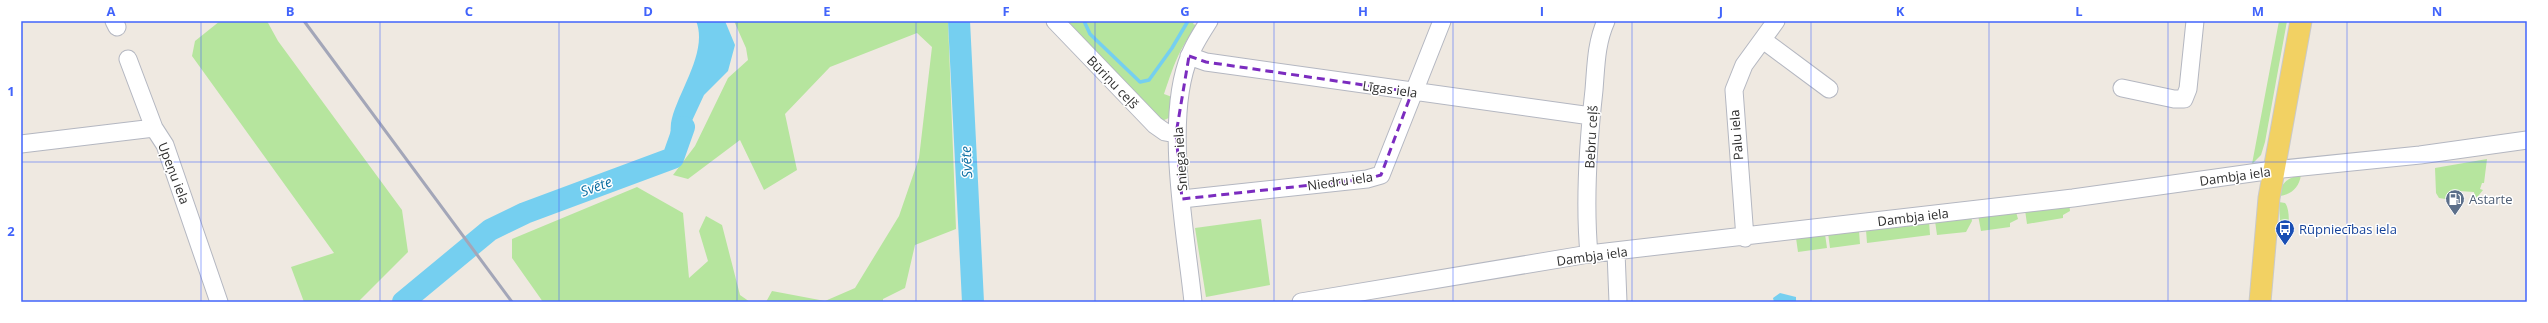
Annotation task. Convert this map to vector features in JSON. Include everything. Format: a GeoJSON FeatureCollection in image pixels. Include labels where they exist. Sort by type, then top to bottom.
{"type":"FeatureCollection","features":[{"type":"Feature","properties":{"kind":"main road"},"geometry":{"type":"LineString","coordinates":[[2260,302],[2273,170],[2301,21]]}},
{"type":"Feature","properties":{"kind":"street","name":"Būriņu ceļš"},"geometry":{"type":"LineString","coordinates":[[1055,21],[1155,125],[1166,132],[1176,134]]}},
{"type":"Feature","properties":{"kind":"street","name":"Sniega iela"},"geometry":{"type":"LineString","coordinates":[[1193,302],[1176,134],[1183,79],[1189,56],[1209,21]]}},
{"type":"Feature","properties":{"kind":"street","name":"Niedru iela"},"geometry":{"type":"LineString","coordinates":[[1182,199],[1367,179],[1381,175],[1412,92],[1442,21]]}},
{"type":"Feature","properties":{"kind":"street","name":"Bebru ceļš"},"geometry":{"type":"LineString","coordinates":[[1589,254],[1586,222],[1591,116],[1597,51],[1606,21]]}},
{"type":"Feature","properties":{"kind":"street","name":"Palu iela"},"geometry":{"type":"LineString","coordinates":[[1745,238],[1734,90],[1744,65],[1776,21]]}},
{"type":"Feature","properties":{"kind":"street"},"geometry":{"type":"LineString","coordinates":[[2122,88],[2174,99],[2184,99],[2188,89],[2195,21]]}},
{"type":"Feature","properties":{"kind":"street"},"geometry":{"type":"LineString","coordinates":[[1763,40],[1829,89]]}},
{"type":"Feature","properties":{"kind":"street","name":"Līgas iela"},"geometry":{"type":"LineString","coordinates":[[1189,56],[1206,62],[1591,116]]}},
{"type":"Feature","properties":{"kind":"street"},"geometry":{"type":"LineString","coordinates":[[128,58],[154,128]]}},
{"type":"Feature","properties":{"kind":"street","name":"Upeņu iela"},"geometry":{"type":"LineString","coordinates":[[21,144],[154,128],[165,145],[219,302]]}},
{"type":"Feature","properties":{"kind":"street","name":"Dambja iela"},"geometry":{"type":"LineString","coordinates":[[1301,302],[1589,254],[1745,238],[2073,198],[2273,170],[2420,155],[2527,140]]}},
{"type":"Feature","properties":{"kind":"street"},"geometry":{"type":"LineString","coordinates":[[1616,252],[1618,302]]}},
{"type":"Feature","properties":{"kind":"highlighted area"},"geometry":{"type":"Polygon","coordinates":[[[1189,56],[1206,62],[1412,92],[1381,175],[1367,179],[1182,199],[1176,134],[1189,56]]]}},
{"type":"Feature","properties":{"kind":"green space"},"geometry":{"type":"Polygon","coordinates":[[[220,21],[267,21],[278,41],[402,210],[408,252],[358,302],[304,302],[291,267],[334,253],[192,56],[195,41],[220,21]]]}},
{"type":"Feature","properties":{"kind":"green space"},"geometry":{"type":"Polygon","coordinates":[[[734,21],[948,21],[956,229],[915,245],[905,288],[883,299],[883,302],[766,302],[772,291],[825,301],[855,288],[899,216],[919,158],[932,47],[917,33],[830,67],[785,114],[797,170],[764,190],[740,140],[688,179],[673,175],[695,146],[728,78],[748,60],[746,48],[734,21]]]}},
{"type":"Feature","properties":{"kind":"green space"},"geometry":{"type":"Polygon","coordinates":[[[1066,21],[1195,21],[1193,24],[1199,26],[1192,33],[1182,49],[1164,94],[1172,97],[1171,117],[1162,121],[1066,21]]]}},
{"type":"Feature","properties":{"kind":"green space"},"geometry":{"type":"Polygon","coordinates":[[[2279,21],[2287,21],[2265,142],[2261,155],[2252,164],[2279,21]]]}},
{"type":"Feature","properties":{"kind":"green space"},"geometry":{"type":"Polygon","coordinates":[[[2487,159],[2484,183],[2482,183],[2480,189],[2483,190],[2475,200],[2474,192],[2459,191],[2459,201],[2439,198],[2436,193],[2435,168],[2487,159]]]}},
{"type":"Feature","properties":{"kind":"green space"},"geometry":{"type":"Polygon","coordinates":[[[2301,175],[2300,180],[2294,190],[2279,196],[2281,188],[2286,181],[2301,175]]]}},
{"type":"Feature","properties":{"kind":"green space"},"geometry":{"type":"Polygon","coordinates":[[[637,187],[683,213],[689,278],[708,261],[699,231],[706,216],[722,225],[740,295],[750,302],[543,302],[512,258],[512,239],[637,187]]]}},
{"type":"Feature","properties":{"kind":"green space"},"geometry":{"type":"Polygon","coordinates":[[[2069,202],[2070,211],[2063,215],[2063,218],[2027,224],[2025,210],[2069,202]]]}},
{"type":"Feature","properties":{"kind":"green space"},"geometry":{"type":"Polygon","coordinates":[[[2279,202],[2285,203],[2287,206],[2289,217],[2288,229],[2281,241],[2279,202]]]}},
{"type":"Feature","properties":{"kind":"green space"},"geometry":{"type":"Polygon","coordinates":[[[2016,212],[2018,219],[2010,223],[2010,227],[1981,231],[1978,215],[2016,212]]]}},
{"type":"Feature","properties":{"kind":"green space"},"geometry":{"type":"Polygon","coordinates":[[[1971,215],[1972,221],[1966,232],[1937,235],[1935,221],[1971,215]]]}},
{"type":"Feature","properties":{"kind":"green space"},"geometry":{"type":"Polygon","coordinates":[[[1261,219],[1270,285],[1206,297],[1195,228],[1261,219]]]}},
{"type":"Feature","properties":{"kind":"green space"},"geometry":{"type":"Polygon","coordinates":[[[1929,221],[1930,235],[1867,243],[1866,230],[1929,221]]]}},
{"type":"Feature","properties":{"kind":"green space"},"geometry":{"type":"Polygon","coordinates":[[[1859,231],[1860,244],[1830,248],[1828,233],[1859,231]]]}},
{"type":"Feature","properties":{"kind":"green space"},"geometry":{"type":"Polygon","coordinates":[[[1825,234],[1827,248],[1798,252],[1796,238],[1825,234]]]}},
{"type":"Feature","properties":{"kind":"water"},"geometry":{"type":"Polygon","coordinates":[[[696,21],[725,21],[735,45],[728,71],[704,95],[677,153],[671,157],[671,123],[695,59],[698,46],[699,33],[696,21]]]}},
{"type":"Feature","properties":{"kind":"water"},"geometry":{"type":"Polygon","coordinates":[[[1780,293],[1796,297],[1796,301],[1774,302],[1773,298],[1780,293]]]}},
{"type":"Feature","properties":{"kind":"waterway","name":"Svēte"},"geometry":{"type":"LineString","coordinates":[[959,21],[973,302]]}},
{"type":"Feature","properties":{"kind":"waterway"},"geometry":{"type":"LineString","coordinates":[[1084,21],[1090,34],[1140,82],[1149,80],[1172,48],[1188,21]]}},
{"type":"Feature","properties":{"kind":"waterway","name":"Svēte"},"geometry":{"type":"LineString","coordinates":[[403,302],[490,230],[525,213],[673,158],[684,127]]}},
{"type":"Feature","properties":{"kind":"railway"},"geometry":{"type":"LineString","coordinates":[[304,21],[512,302]]}},
{"type":"Feature","properties":{"kind":"place","name":"Astarte"},"geometry":{"type":"Point","coordinates":[2455,216]}},
{"type":"Feature","properties":{"kind":"place","name":"Rūpniecības iela"},"geometry":{"type":"Point","coordinates":[2285,246]}}]}
